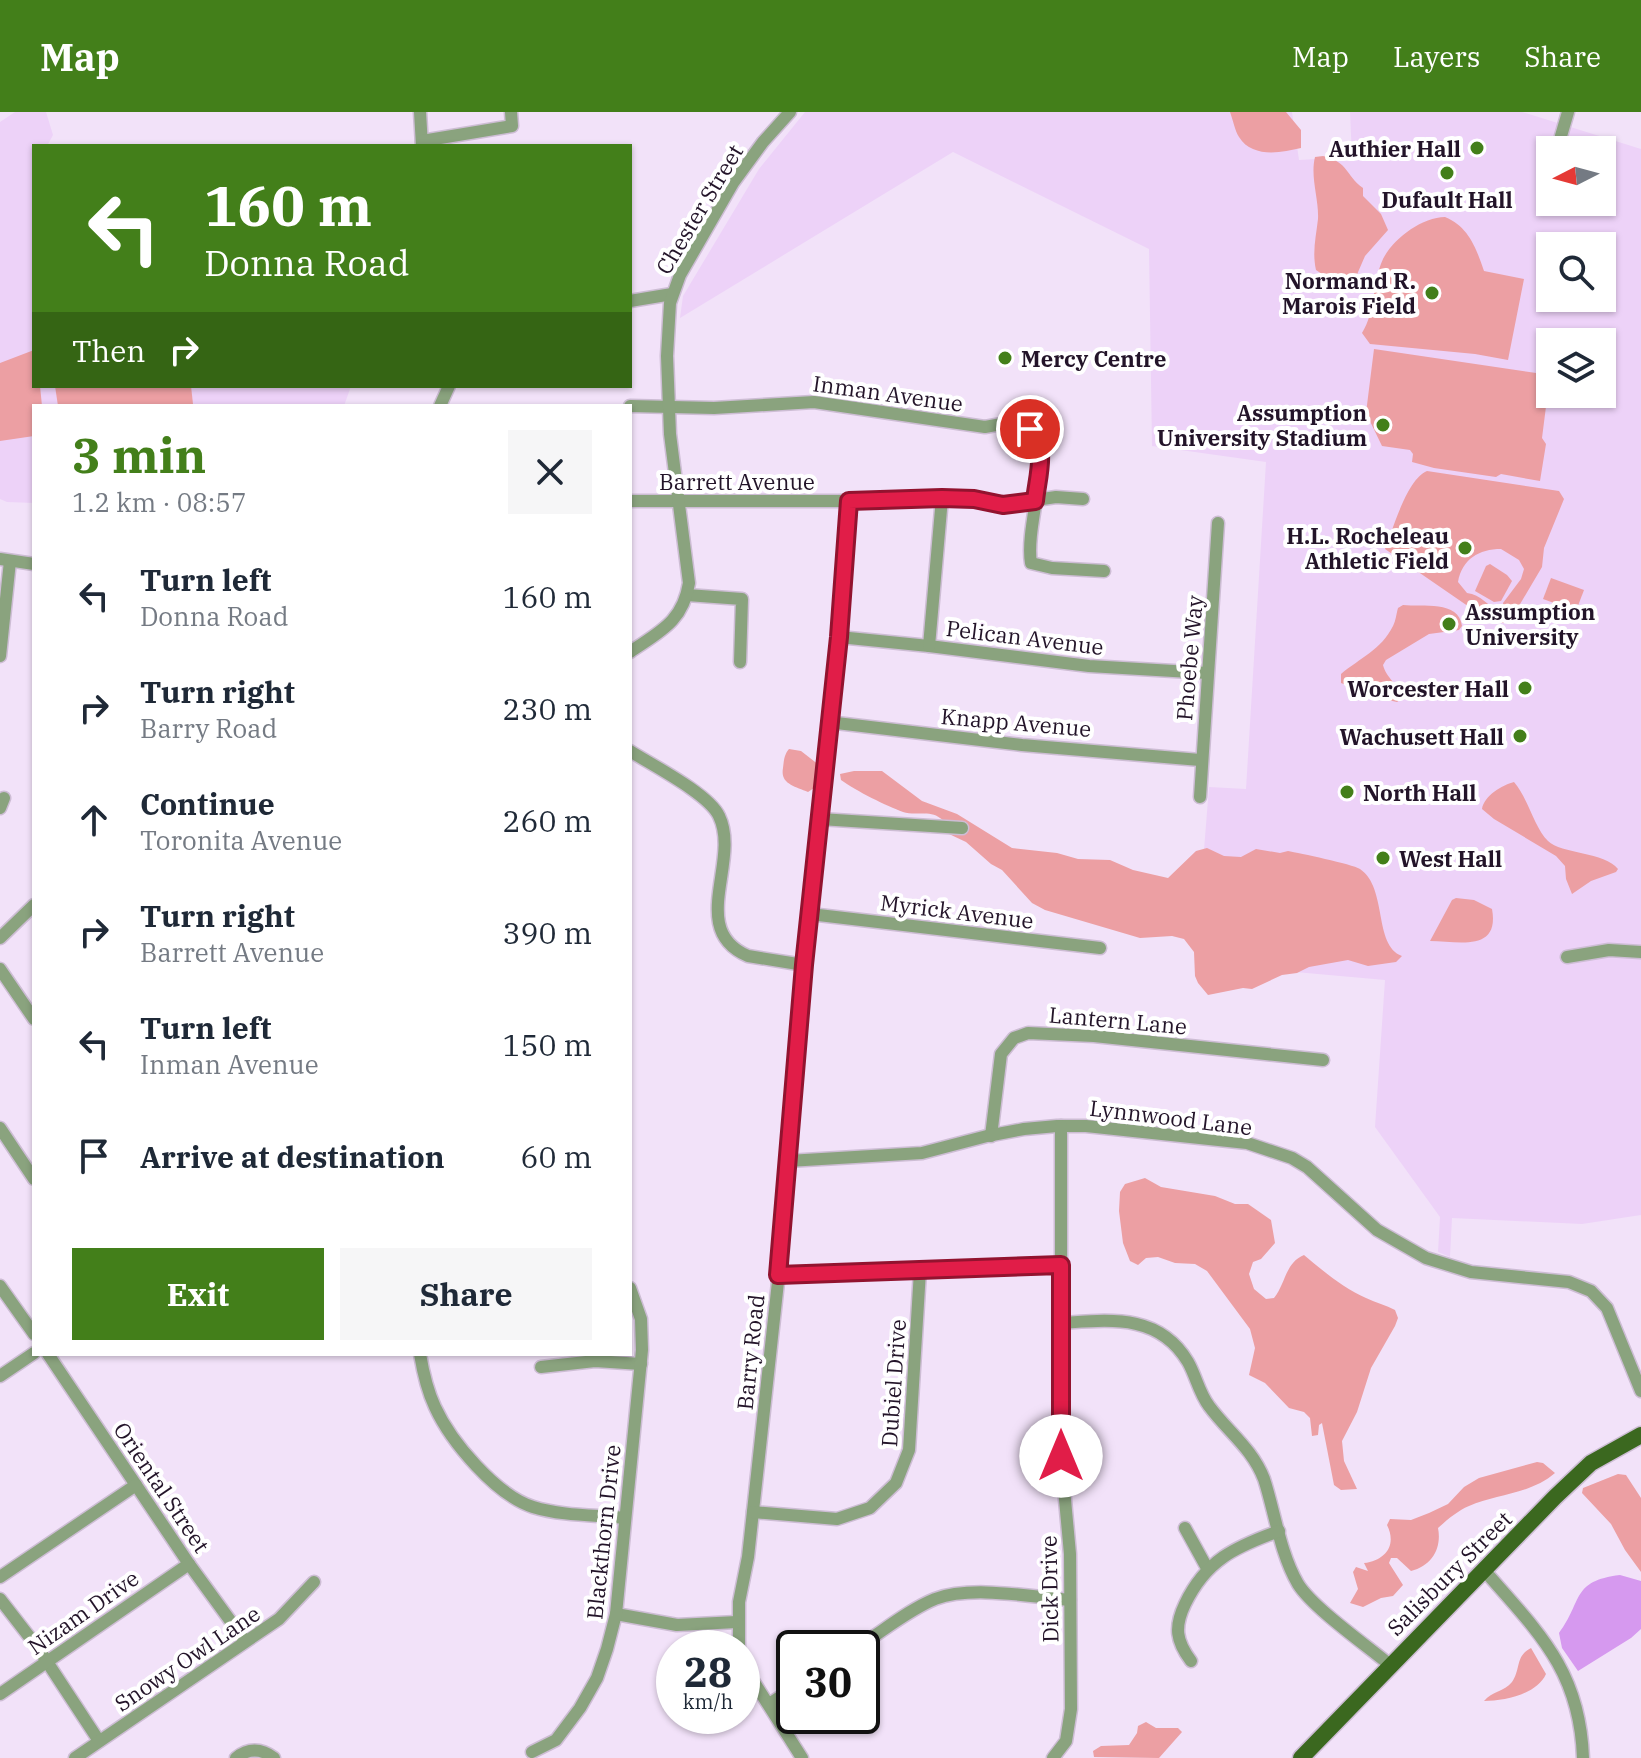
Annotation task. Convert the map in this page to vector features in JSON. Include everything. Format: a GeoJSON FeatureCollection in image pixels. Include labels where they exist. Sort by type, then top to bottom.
{"type":"FeatureCollection","features":[{"type":"Feature","properties":{"kind":"main road","name":"Salisbury Street"},"geometry":{"type":"LineString","coordinates":[[1301,1758],[1591,1463],[1641,1435]]}},
{"type":"Feature","properties":{"kind":"street"},"geometry":{"type":"LineString","coordinates":[[420,112],[422,143],[512,126],[511,112]]}},
{"type":"Feature","properties":{"kind":"street","name":"Chester Street"},"geometry":{"type":"LineString","coordinates":[[632,301],[672,294],[733,183],[790,112]]}},
{"type":"Feature","properties":{"kind":"street"},"geometry":{"type":"LineString","coordinates":[[1561,136],[1568,112]]}},
{"type":"Feature","properties":{"kind":"street"},"geometry":{"type":"LineString","coordinates":[[632,651],[673,621],[687,595],[689,573],[669,406],[667,337],[672,294]]}},
{"type":"Feature","properties":{"kind":"street","name":"Inman Avenue"},"geometry":{"type":"LineString","coordinates":[[632,406],[714,408],[814,402],[985,427],[1018,421],[1033,431],[1040,444],[1031,530],[1032,564],[1104,571]]}},
{"type":"Feature","properties":{"kind":"street","name":"Barrett Avenue"},"geometry":{"type":"LineString","coordinates":[[632,501],[942,498],[974,499],[1003,505],[1056,497],[1083,499]]}},
{"type":"Feature","properties":{"kind":"street"},"geometry":{"type":"LineString","coordinates":[[929,646],[942,498]]}},
{"type":"Feature","properties":{"kind":"street","name":"Barry Road"},"geometry":{"type":"LineString","coordinates":[[738,1630],[778,1275],[804,965],[839,637],[849,501]]}},
{"type":"Feature","properties":{"kind":"street","name":"Phoebe Way"},"geometry":{"type":"LineString","coordinates":[[1200,797],[1200,760],[1218,523]]}},
{"type":"Feature","properties":{"kind":"street"},"geometry":{"type":"LineString","coordinates":[[0,656],[5,560],[32,564]]}},
{"type":"Feature","properties":{"kind":"street"},"geometry":{"type":"LineString","coordinates":[[687,595],[742,599],[740,662]]}},
{"type":"Feature","properties":{"kind":"street","name":"Pelican Avenue"},"geometry":{"type":"LineString","coordinates":[[839,637],[1101,667],[1207,673]]}},
{"type":"Feature","properties":{"kind":"street","name":"Knapp Avenue"},"geometry":{"type":"LineString","coordinates":[[828,722],[1022,745],[1200,760]]}},
{"type":"Feature","properties":{"kind":"street"},"geometry":{"type":"LineString","coordinates":[[632,752],[704,799],[719,816],[725,841],[718,906],[719,926],[735,949],[755,958],[804,965]]}},
{"type":"Feature","properties":{"kind":"street"},"geometry":{"type":"LineString","coordinates":[[820,819],[962,828]]}},
{"type":"Feature","properties":{"kind":"street"},"geometry":{"type":"LineString","coordinates":[[0,938],[32,907]]}},
{"type":"Feature","properties":{"kind":"street","name":"Myrick Avenue"},"geometry":{"type":"LineString","coordinates":[[810,914],[1100,948]]}},
{"type":"Feature","properties":{"kind":"street"},"geometry":{"type":"LineString","coordinates":[[1567,957],[1609,950],[1641,952]]}},
{"type":"Feature","properties":{"kind":"street"},"geometry":{"type":"LineString","coordinates":[[0,969],[32,1016]]}},
{"type":"Feature","properties":{"kind":"street","name":"Lantern Lane"},"geometry":{"type":"LineString","coordinates":[[991,1136],[998,1061],[1004,1048],[1021,1035],[1094,1036],[1323,1060]]}},
{"type":"Feature","properties":{"kind":"street","name":"Lynnwood Lane"},"geometry":{"type":"LineString","coordinates":[[788,1161],[922,1153],[1024,1129],[1061,1126],[1247,1143],[1292,1158],[1307,1167],[1377,1230],[1426,1258],[1471,1272],[1556,1280],[1581,1286],[1597,1296],[1607,1308],[1641,1391]]}},
{"type":"Feature","properties":{"kind":"street","name":"Dick Drive"},"geometry":{"type":"LineString","coordinates":[[1053,1758],[1066,1741],[1071,1724],[1069,1539],[1062,1483],[1061,1126]]}},
{"type":"Feature","properties":{"kind":"street"},"geometry":{"type":"LineString","coordinates":[[0,1128],[32,1176]]}},
{"type":"Feature","properties":{"kind":"street"},"geometry":{"type":"LineString","coordinates":[[778,1275],[1061,1265]]}},
{"type":"Feature","properties":{"kind":"street","name":"Dubiel Drive"},"geometry":{"type":"LineString","coordinates":[[753,1512],[837,1519],[870,1508],[896,1483],[909,1450],[920,1271]]}},
{"type":"Feature","properties":{"kind":"street"},"geometry":{"type":"LineString","coordinates":[[0,1286],[32,1331]]}},
{"type":"Feature","properties":{"kind":"street","name":"Blackthorn Drive"},"geometry":{"type":"LineString","coordinates":[[532,1752],[551,1744],[580,1708],[597,1678],[616,1614],[641,1364],[641,1319],[632,1294]]}},
{"type":"Feature","properties":{"kind":"street"},"geometry":{"type":"LineString","coordinates":[[1062,1323],[1131,1321],[1154,1331],[1180,1352],[1208,1405],[1254,1457],[1293,1573],[1304,1591],[1390,1665]]}},
{"type":"Feature","properties":{"kind":"street"},"geometry":{"type":"LineString","coordinates":[[0,1376],[32,1354]]}},
{"type":"Feature","properties":{"kind":"street","name":"Oriental Street"},"geometry":{"type":"LineString","coordinates":[[49,1356],[189,1564],[245,1641]]}},
{"type":"Feature","properties":{"kind":"street"},"geometry":{"type":"LineString","coordinates":[[420,1356],[429,1392],[448,1429],[494,1481],[513,1497],[533,1507],[625,1518]]}},
{"type":"Feature","properties":{"kind":"street"},"geometry":{"type":"LineString","coordinates":[[541,1367],[595,1361],[641,1364]]}},
{"type":"Feature","properties":{"kind":"street"},"geometry":{"type":"LineString","coordinates":[[0,1577],[136,1485]]}},
{"type":"Feature","properties":{"kind":"street"},"geometry":{"type":"LineString","coordinates":[[1185,1528],[1207,1568]]}},
{"type":"Feature","properties":{"kind":"street"},"geometry":{"type":"LineString","coordinates":[[1191,1661],[1181,1647],[1177,1626],[1190,1595],[1207,1568],[1240,1547],[1279,1531]]}},
{"type":"Feature","properties":{"kind":"street","name":"Nizam Drive"},"geometry":{"type":"LineString","coordinates":[[0,1694],[189,1564]]}},
{"type":"Feature","properties":{"kind":"street"},"geometry":{"type":"LineString","coordinates":[[1484,1570],[1539,1633],[1558,1661],[1570,1685],[1578,1713],[1583,1758]]}},
{"type":"Feature","properties":{"kind":"street","name":"Snowy Owl Lane"},"geometry":{"type":"LineString","coordinates":[[75,1758],[279,1619],[314,1582]]}},
{"type":"Feature","properties":{"kind":"street"},"geometry":{"type":"LineString","coordinates":[[880,1633],[926,1604],[949,1596],[973,1593],[1070,1600]]}},
{"type":"Feature","properties":{"kind":"street"},"geometry":{"type":"LineString","coordinates":[[0,1599],[47,1662],[99,1741]]}},
{"type":"Feature","properties":{"kind":"street"},"geometry":{"type":"LineString","coordinates":[[616,1614],[677,1625],[737,1622]]}},
{"type":"Feature","properties":{"kind":"street"},"geometry":{"type":"LineString","coordinates":[[760,1689],[802,1758]]}},
{"type":"Feature","properties":{"kind":"street"},"geometry":{"type":"LineString","coordinates":[[769,1704],[776,1700]]}},
{"type":"Feature","properties":{"kind":"street"},"geometry":{"type":"LineString","coordinates":[[236,1758],[245,1752],[257,1750],[274,1758]]}},
{"type":"Feature","properties":{"kind":"shaded area"},"geometry":{"type":"Polygon","coordinates":[[[15,112],[46,112],[53,135],[48,144],[32,144],[32,388],[350,388],[345,404],[32,404],[32,503],[0,499],[0,122],[15,112]]]}},
{"type":"Feature","properties":{"kind":"shaded area","name":"Assumption University"},"geometry":{"type":"Polygon","coordinates":[[[805,112],[1292,112],[1299,160],[1352,157],[1350,112],[1522,112],[1599,136],[1536,136],[1536,216],[1616,216],[1616,141],[1641,149],[1641,1215],[1582,1224],[1452,1218],[1450,1257],[1438,1252],[1440,1217],[1375,1127],[1385,980],[1195,963],[1209,787],[1246,789],[1266,462],[1152,446],[1149,249],[953,152],[680,318],[683,296],[759,169],[805,112]]]}},
{"type":"Feature","properties":{"kind":"shaded area"},"geometry":{"type":"Polygon","coordinates":[[[1230,112],[1286,112],[1301,130],[1301,148],[1267,152],[1251,148],[1239,137],[1230,112]]]}},
{"type":"Feature","properties":{"kind":"shaded area"},"geometry":{"type":"Polygon","coordinates":[[[1323,156],[1343,166],[1363,188],[1363,196],[1381,214],[1388,230],[1365,256],[1352,286],[1346,290],[1316,270],[1314,251],[1318,211],[1314,165],[1315,157],[1323,156]]]}},
{"type":"Feature","properties":{"kind":"shaded area","name":"Normand R. Marois Field"},"geometry":{"type":"Polygon","coordinates":[[[1445,217],[1466,232],[1484,271],[1524,279],[1508,360],[1370,344],[1362,333],[1370,315],[1380,268],[1388,251],[1418,225],[1445,217]]]}},
{"type":"Feature","properties":{"kind":"shaded area"},"geometry":{"type":"Polygon","coordinates":[[[1374,349],[1536,373],[1536,408],[1546,408],[1542,438],[1546,444],[1540,481],[1434,468],[1412,462],[1410,450],[1382,446],[1366,413],[1374,349]]]}},
{"type":"Feature","properties":{"kind":"shaded area"},"geometry":{"type":"Polygon","coordinates":[[[32,351],[32,388],[40,388],[42,404],[32,404],[32,436],[0,441],[0,363],[32,351]]]}},
{"type":"Feature","properties":{"kind":"shaded area"},"geometry":{"type":"Polygon","coordinates":[[[55,388],[191,388],[193,404],[58,404],[55,388]]]}},
{"type":"Feature","properties":{"kind":"shaded area","name":"H.L. Rocheleau Athletic Field"},"geometry":{"type":"Polygon","coordinates":[[[1427,471],[1559,491],[1564,499],[1544,548],[1542,567],[1513,616],[1505,623],[1491,622],[1385,549],[1402,506],[1420,476],[1427,471]],[[1501,549],[1479,553],[1463,567],[1458,582],[1467,593],[1480,598],[1498,612],[1504,610],[1503,603],[1521,579],[1524,569],[1519,560],[1501,549]]]}},
{"type":"Feature","properties":{"kind":"shaded area"},"geometry":{"type":"Polygon","coordinates":[[[1490,564],[1512,581],[1501,601],[1494,602],[1475,591],[1486,566],[1490,564]]]}},
{"type":"Feature","properties":{"kind":"shaded area"},"geometry":{"type":"Polygon","coordinates":[[[1551,578],[1584,590],[1576,611],[1543,599],[1551,578]]]}},
{"type":"Feature","properties":{"kind":"shaded area"},"geometry":{"type":"Polygon","coordinates":[[[1403,605],[1447,608],[1459,618],[1462,626],[1459,630],[1429,634],[1386,660],[1383,665],[1385,670],[1400,694],[1401,699],[1397,702],[1341,683],[1341,674],[1370,653],[1388,634],[1398,608],[1403,605]]]}},
{"type":"Feature","properties":{"kind":"shaded area"},"geometry":{"type":"Polygon","coordinates":[[[789,749],[801,751],[819,765],[817,786],[808,792],[784,778],[784,760],[789,749]]]}},
{"type":"Feature","properties":{"kind":"shaded area"},"geometry":{"type":"Polygon","coordinates":[[[882,771],[922,801],[957,814],[1012,848],[1057,853],[1078,859],[1110,860],[1133,870],[1168,878],[1196,851],[1207,848],[1224,856],[1241,857],[1256,849],[1280,853],[1288,851],[1355,867],[1369,878],[1387,940],[1393,950],[1402,956],[1396,962],[1368,966],[1348,960],[1309,967],[1252,989],[1208,995],[1195,976],[1194,952],[1184,939],[1172,936],[1140,938],[1045,910],[1032,903],[1002,870],[966,842],[949,834],[940,818],[932,814],[903,812],[841,780],[840,774],[882,771]]]}},
{"type":"Feature","properties":{"kind":"shaded area"},"geometry":{"type":"Polygon","coordinates":[[[1514,782],[1548,841],[1612,863],[1618,869],[1616,872],[1591,881],[1572,894],[1565,866],[1556,856],[1482,809],[1494,792],[1514,782]]]}},
{"type":"Feature","properties":{"kind":"shaded area"},"geometry":{"type":"Polygon","coordinates":[[[1452,900],[1474,900],[1492,909],[1493,923],[1489,933],[1474,942],[1430,941],[1452,900]]]}},
{"type":"Feature","properties":{"kind":"shaded area"},"geometry":{"type":"Polygon","coordinates":[[[1145,1178],[1161,1187],[1215,1196],[1235,1204],[1248,1204],[1271,1220],[1275,1243],[1261,1259],[1253,1262],[1249,1274],[1254,1289],[1266,1299],[1274,1298],[1289,1268],[1304,1255],[1349,1289],[1395,1310],[1398,1318],[1395,1326],[1371,1368],[1357,1412],[1342,1441],[1344,1461],[1357,1489],[1341,1490],[1334,1485],[1322,1423],[1318,1435],[1312,1436],[1310,1418],[1304,1412],[1289,1408],[1265,1383],[1249,1375],[1255,1348],[1250,1329],[1207,1271],[1195,1264],[1175,1263],[1158,1257],[1146,1258],[1138,1265],[1130,1261],[1123,1243],[1120,1192],[1125,1184],[1145,1178]]]}},
{"type":"Feature","properties":{"kind":"shaded area"},"geometry":{"type":"Polygon","coordinates":[[[1537,1462],[1555,1473],[1535,1485],[1460,1510],[1438,1528],[1437,1549],[1425,1565],[1411,1571],[1397,1558],[1391,1558],[1389,1563],[1403,1585],[1393,1596],[1363,1607],[1350,1603],[1358,1589],[1353,1572],[1356,1567],[1368,1571],[1364,1563],[1378,1559],[1388,1550],[1391,1539],[1387,1525],[1390,1519],[1411,1520],[1448,1504],[1464,1487],[1479,1478],[1537,1462]]]}},
{"type":"Feature","properties":{"kind":"shaded area"},"geometry":{"type":"Polygon","coordinates":[[[1618,1474],[1626,1475],[1641,1498],[1641,1572],[1611,1524],[1582,1493],[1583,1488],[1618,1474]]]}},
{"type":"Feature","properties":{"kind":"shaded area"},"geometry":{"type":"Polygon","coordinates":[[[1620,1575],[1641,1581],[1641,1629],[1578,1671],[1562,1648],[1559,1633],[1585,1588],[1593,1582],[1620,1575]]]}},
{"type":"Feature","properties":{"kind":"shaded area"},"geometry":{"type":"Polygon","coordinates":[[[1531,1648],[1546,1674],[1542,1681],[1520,1695],[1484,1701],[1512,1682],[1520,1659],[1531,1648]]]}},
{"type":"Feature","properties":{"kind":"shaded area"},"geometry":{"type":"Polygon","coordinates":[[[1146,1722],[1156,1728],[1178,1728],[1182,1732],[1159,1758],[1094,1757],[1093,1751],[1101,1746],[1129,1745],[1138,1726],[1146,1722]]]}},
{"type":"Feature","properties":{"kind":"place","name":"Authier Hall"},"geometry":{"type":"Point","coordinates":[1477,148]}},
{"type":"Feature","properties":{"kind":"place","name":"Dufault Hall"},"geometry":{"type":"Point","coordinates":[1447,173]}},
{"type":"Feature","properties":{"kind":"place","name":"Normand R. Marois Field"},"geometry":{"type":"Point","coordinates":[1432,293]}},
{"type":"Feature","properties":{"kind":"place","name":"Mercy Centre"},"geometry":{"type":"Point","coordinates":[1005,358]}},
{"type":"Feature","properties":{"kind":"place","name":"Assumption University Stadium"},"geometry":{"type":"Point","coordinates":[1383,425]}},
{"type":"Feature","properties":{"kind":"place","name":"H.L. Rocheleau Athletic Field"},"geometry":{"type":"Point","coordinates":[1465,548]}},
{"type":"Feature","properties":{"kind":"place","name":"Assumption University"},"geometry":{"type":"Point","coordinates":[1449,624]}},
{"type":"Feature","properties":{"kind":"place","name":"Worcester Hall"},"geometry":{"type":"Point","coordinates":[1525,688]}},
{"type":"Feature","properties":{"kind":"place","name":"Wachusett Hall"},"geometry":{"type":"Point","coordinates":[1520,736]}},
{"type":"Feature","properties":{"kind":"place","name":"North Hall"},"geometry":{"type":"Point","coordinates":[1347,792]}},
{"type":"Feature","properties":{"kind":"place","name":"West Hall"},"geometry":{"type":"Point","coordinates":[1383,858]}},
{"type":"Feature","properties":{"kind":"route"},"geometry":{"type":"LineString","coordinates":[[1030,429],[1036,435],[1041,450],[1035,501],[1003,505],[974,499],[942,498],[849,501],[839,637],[804,965],[778,1275],[1061,1265],[1061,1456]]}}]}
